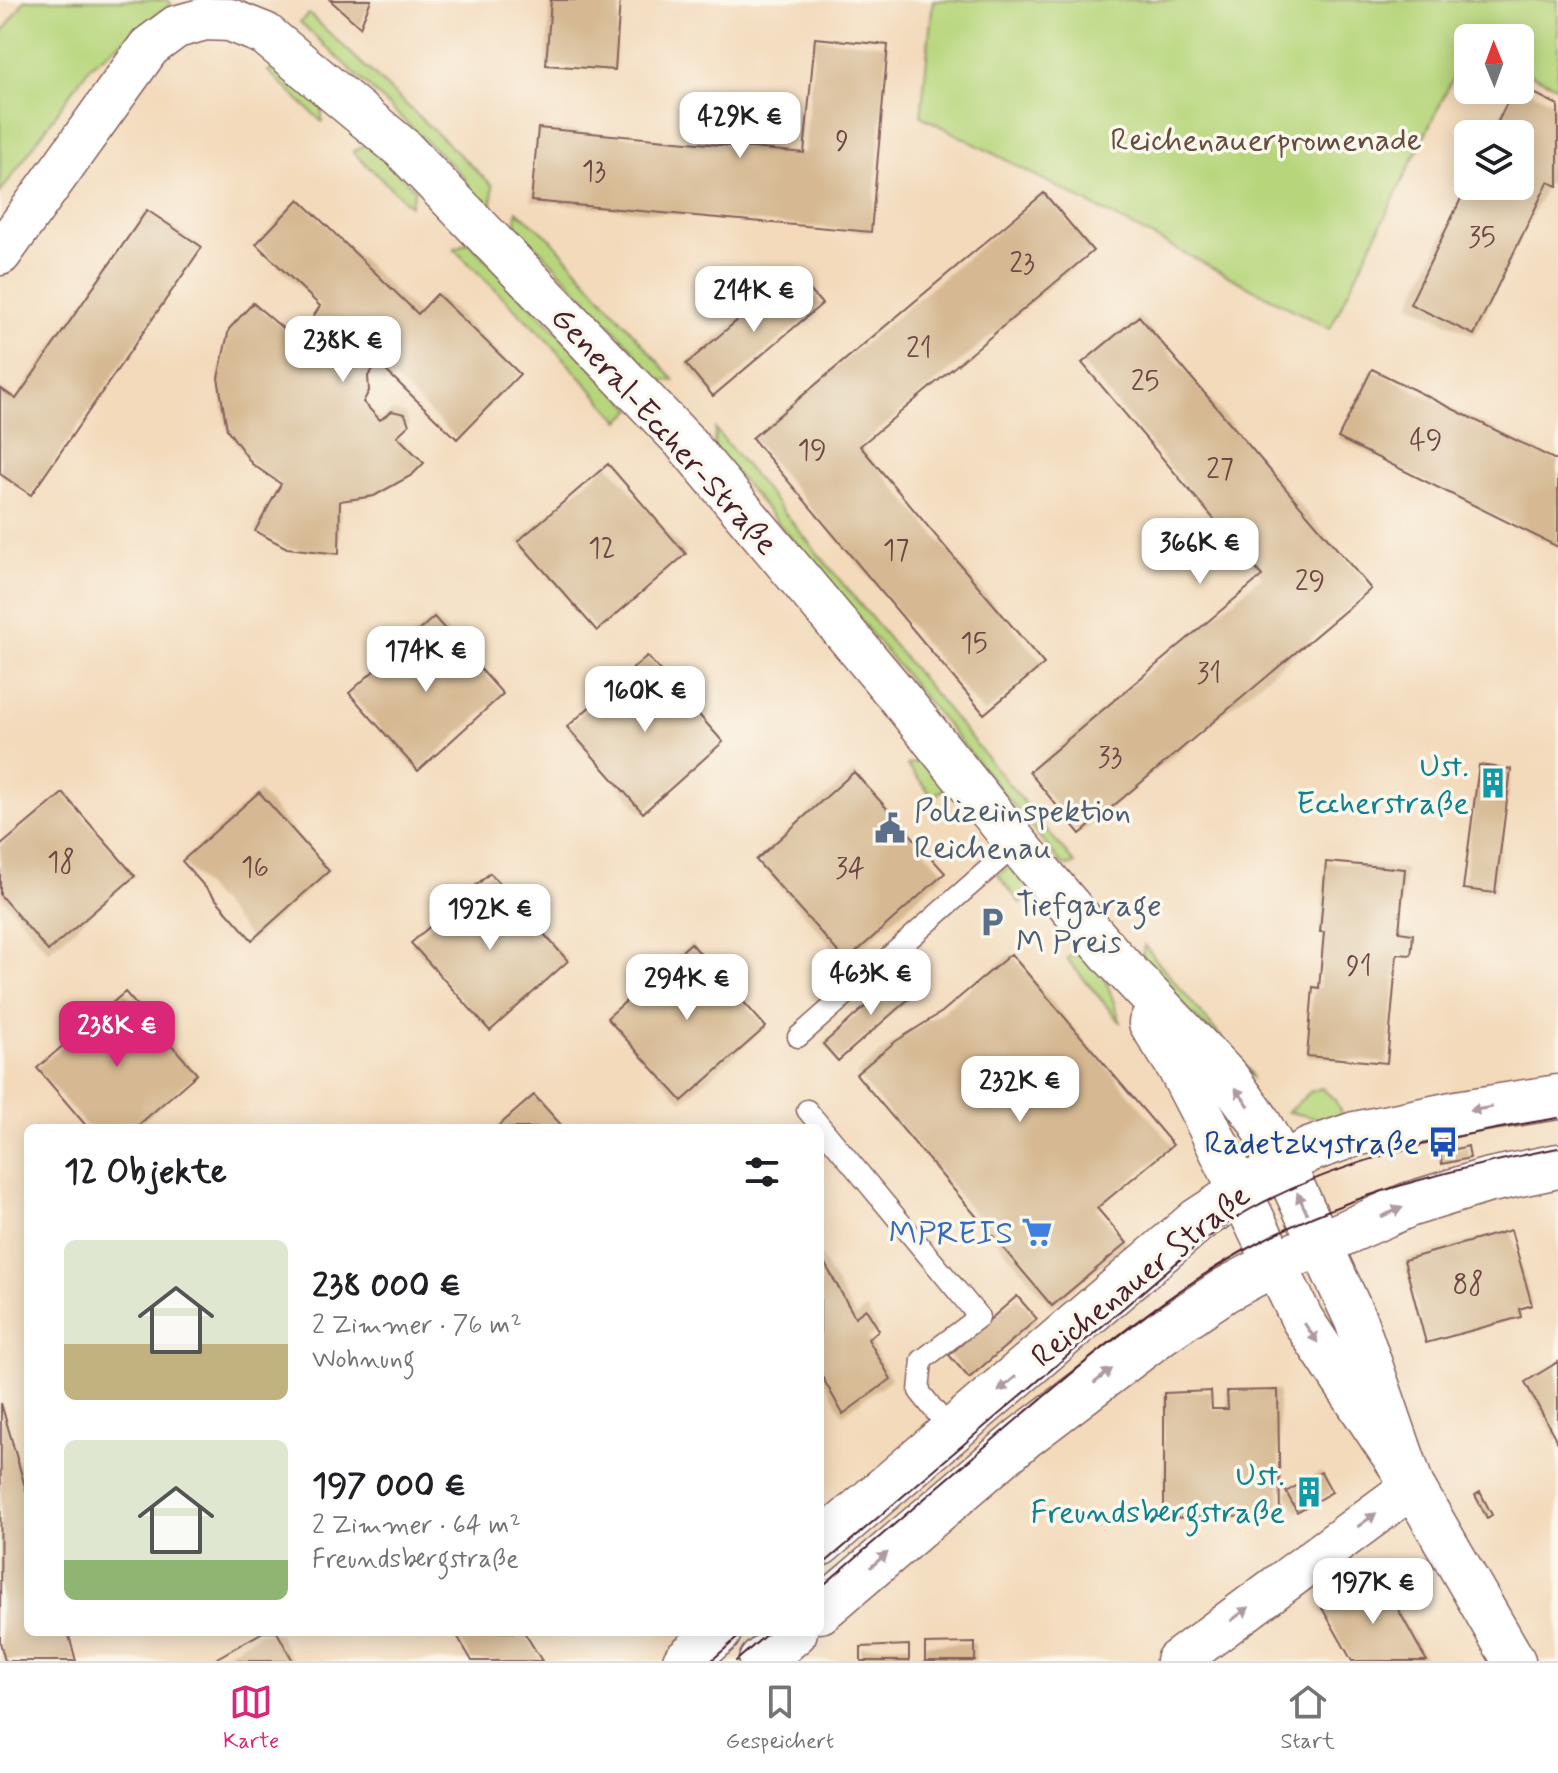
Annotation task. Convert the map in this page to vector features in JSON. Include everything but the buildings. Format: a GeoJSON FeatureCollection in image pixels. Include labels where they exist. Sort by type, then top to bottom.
{"type":"FeatureCollection","features":[{"type":"Feature","properties":{"kind":"street","name":"General-Eccher-Straße"},"geometry":{"type":"LineString","coordinates":[[0,254],[149,47],[176,27],[205,19],[230,20],[265,34],[402,148],[683,440],[1112,956],[1228,1078],[1257,1118],[1283,1164],[1320,1243]]}},
{"type":"Feature","properties":{"kind":"street","name":"General-Eccher-Straße"},"geometry":{"type":"LineString","coordinates":[[1112,956],[1178,1067],[1274,1264]]}},
{"type":"Feature","properties":{"kind":"street","name":"Reichenauer Straße"},"geometry":{"type":"LineString","coordinates":[[824,1541],[1198,1220],[1283,1164],[1309,1150],[1355,1134],[1558,1097]]}},
{"type":"Feature","properties":{"kind":"street","name":"Reichenauer Straße"},"geometry":{"type":"LineString","coordinates":[[824,1608],[976,1476],[1119,1364],[1205,1302],[1274,1264],[1439,1194],[1558,1166]]}},
{"type":"Feature","properties":{"kind":"street"},"geometry":{"type":"LineString","coordinates":[[1320,1243],[1356,1321],[1373,1406]]}},
{"type":"Feature","properties":{"kind":"street"},"geometry":{"type":"LineString","coordinates":[[1274,1264],[1302,1319],[1373,1406],[1514,1661]]}},
{"type":"Feature","properties":{"kind":"street"},"geometry":{"type":"LineString","coordinates":[[1177,1661],[1407,1469]]}},
{"type":"Feature","properties":{"kind":"street"},"geometry":{"type":"LineString","coordinates":[[685,1661],[714,1636]]}},
{"type":"Feature","properties":{"kind":"street"},"geometry":{"type":"LineString","coordinates":[[761,1661],[790,1636]]}},
{"type":"Feature","properties":{"kind":"lane"},"geometry":{"type":"LineString","coordinates":[[798,1037],[1017,844]]}},
{"type":"Feature","properties":{"kind":"lane"},"geometry":{"type":"LineString","coordinates":[[807,1110],[819,1124]]}},
{"type":"Feature","properties":{"kind":"lane"},"geometry":{"type":"LineString","coordinates":[[824,1130],[979,1317],[922,1360],[919,1391],[951,1431]]}},
{"type":"Feature","properties":{"kind":"green space"},"geometry":{"type":"Polygon","coordinates":[[[25,0],[168,0],[171,4],[90,66],[0,193],[0,36],[25,0]]]}},
{"type":"Feature","properties":{"kind":"green space","name":"Reichenauerpromenade"},"geometry":{"type":"Polygon","coordinates":[[[933,0],[1558,0],[1558,87],[1534,76],[1534,24],[1454,24],[1454,76],[1330,329],[921,116],[933,0]]]}},
{"type":"Feature","properties":{"kind":"green space"},"geometry":{"type":"Polygon","coordinates":[[[309,14],[493,186],[491,219],[467,192],[465,178],[300,22],[309,14]]]}},
{"type":"Feature","properties":{"kind":"green space"},"geometry":{"type":"Polygon","coordinates":[[[281,67],[322,101],[322,122],[268,71],[281,67]]]}},
{"type":"Feature","properties":{"kind":"green space"},"geometry":{"type":"Polygon","coordinates":[[[366,144],[415,189],[410,206],[353,152],[366,144]]]}},
{"type":"Feature","properties":{"kind":"green space"},"geometry":{"type":"Polygon","coordinates":[[[517,211],[551,239],[675,381],[651,380],[638,369],[639,359],[632,348],[540,250],[534,245],[519,246],[515,242],[517,211]]]}},
{"type":"Feature","properties":{"kind":"green space"},"geometry":{"type":"Polygon","coordinates":[[[469,242],[633,409],[620,421],[545,338],[454,249],[469,242]]]}},
{"type":"Feature","properties":{"kind":"green space"},"geometry":{"type":"Polygon","coordinates":[[[715,429],[1075,864],[1062,864],[714,448],[715,429]]]}},
{"type":"Feature","properties":{"kind":"green space"},"geometry":{"type":"Polygon","coordinates":[[[927,759],[950,784],[933,797],[907,765],[927,759]]]}},
{"type":"Feature","properties":{"kind":"green space"},"geometry":{"type":"Polygon","coordinates":[[[1010,866],[1035,889],[1020,903],[998,875],[1010,866]]]}},
{"type":"Feature","properties":{"kind":"green space"},"geometry":{"type":"Polygon","coordinates":[[[1144,945],[1251,1073],[1252,1077],[1142,960],[1144,945]]]}},
{"type":"Feature","properties":{"kind":"green space"},"geometry":{"type":"Polygon","coordinates":[[[1086,953],[1103,972],[1121,1023],[1067,959],[1071,955],[1086,953]]]}},
{"type":"Feature","properties":{"kind":"green space"},"geometry":{"type":"Polygon","coordinates":[[[1322,1088],[1335,1100],[1342,1115],[1320,1119],[1288,1112],[1310,1092],[1322,1088]]]}},
{"type":"Feature","properties":{"kind":"tram line"},"geometry":{"type":"LineString","coordinates":[[824,1564],[1189,1252],[1241,1215],[1322,1176],[1399,1151],[1558,1118]]}},
{"type":"Feature","properties":{"kind":"tram line"},"geometry":{"type":"LineString","coordinates":[[824,1585],[1100,1350],[1195,1280],[1228,1260],[1298,1223],[1370,1195],[1445,1173],[1558,1148]]}},
{"type":"Feature","properties":{"kind":"tram line"},"geometry":{"type":"LineString","coordinates":[[711,1661],[739,1636]]}},
{"type":"Feature","properties":{"kind":"tram line"},"geometry":{"type":"LineString","coordinates":[[736,1661],[764,1636]]}},
{"type":"Feature","properties":{"kind":"place","name":"Ust. Eccherstraße"},"geometry":{"type":"Point","coordinates":[1493,783]}},
{"type":"Feature","properties":{"kind":"place","name":"Polizeiinspektion Reichenau"},"geometry":{"type":"Point","coordinates":[890,828]}},
{"type":"Feature","properties":{"kind":"place","name":"Tiefgarage M Preis"},"geometry":{"type":"Point","coordinates":[992,922]}},
{"type":"Feature","properties":{"kind":"place","name":"Radetzkystraße"},"geometry":{"type":"Point","coordinates":[1443,1142]}},
{"type":"Feature","properties":{"kind":"place","name":"MPREIS"},"geometry":{"type":"Point","coordinates":[1037,1232]}},
{"type":"Feature","properties":{"kind":"place","name":"Ust. Freundsbergstraße"},"geometry":{"type":"Point","coordinates":[1309,1492]}}]}
